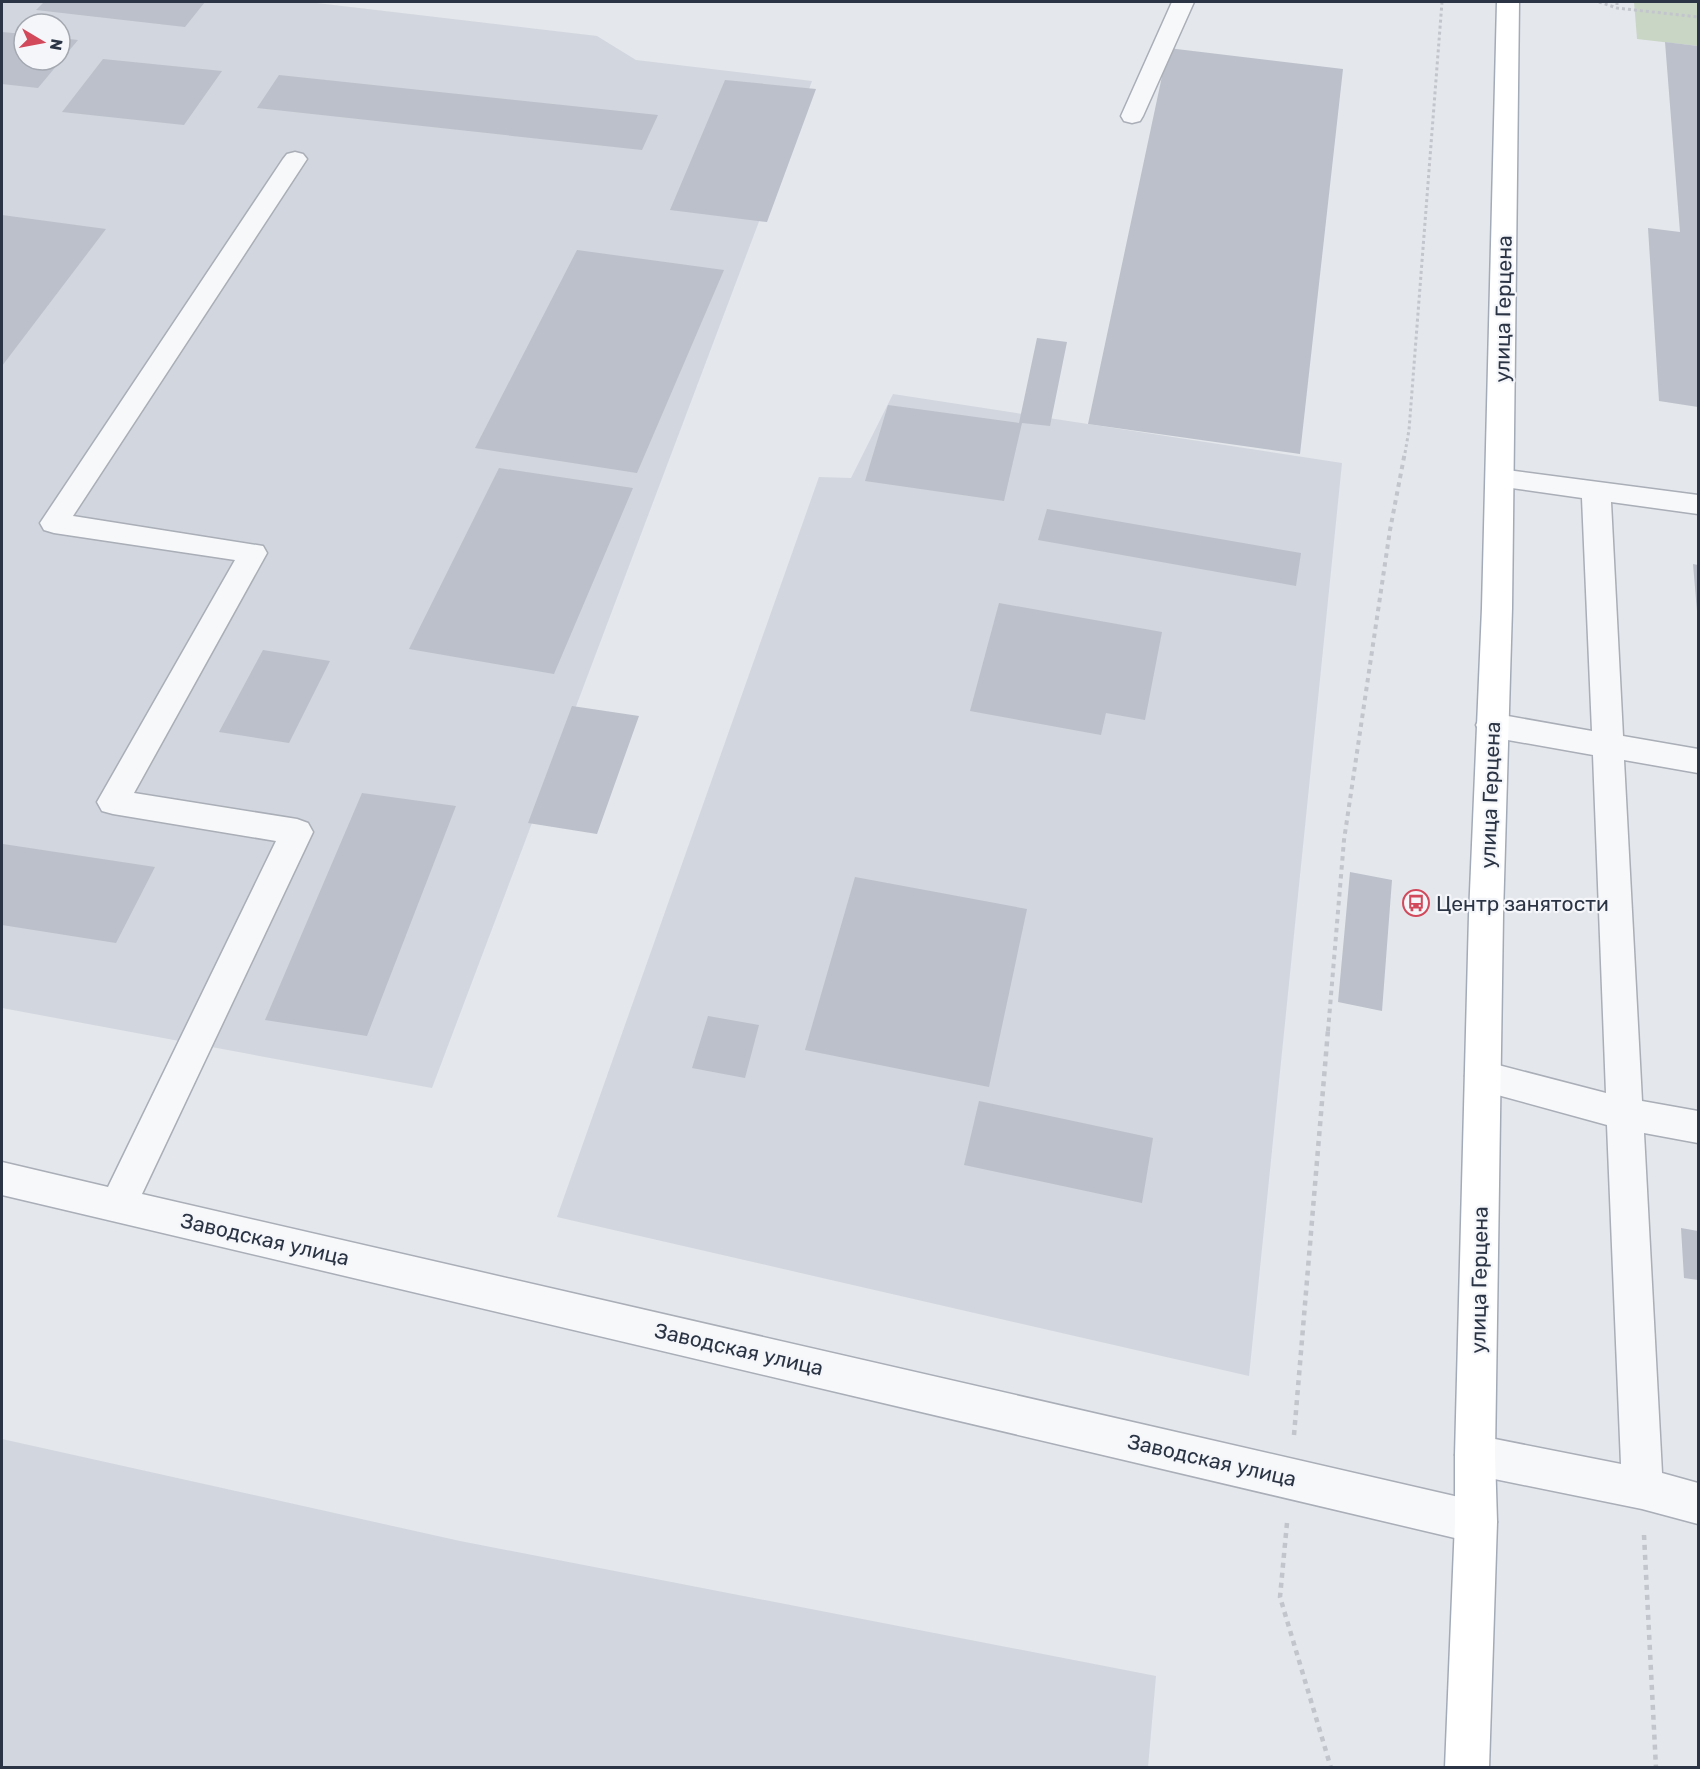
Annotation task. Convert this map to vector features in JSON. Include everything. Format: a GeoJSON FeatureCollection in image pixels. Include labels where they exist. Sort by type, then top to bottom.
{"type":"FeatureCollection","features":[{"type":"Feature","properties":{"kind":"main road","name":"улица Герцена"},"geometry":{"type":"LineString","coordinates":[[1467,1767],[1476,1522],[1475,1455],[1491,725],[1500,478],[1508,2]]}},
{"type":"Feature","properties":{"kind":"street"},"geometry":{"type":"LineString","coordinates":[[1132,116],[1183,2]]}},
{"type":"Feature","properties":{"kind":"street"},"geometry":{"type":"LineString","coordinates":[[118,1205],[297,832],[113,802],[252,553],[54,523],[295,159]]}},
{"type":"Feature","properties":{"kind":"street"},"geometry":{"type":"LineString","coordinates":[[1500,478],[1698,504]]}},
{"type":"Feature","properties":{"kind":"street"},"geometry":{"type":"LineString","coordinates":[[1596,490],[1642,1489]]}},
{"type":"Feature","properties":{"kind":"street"},"geometry":{"type":"LineString","coordinates":[[1491,725],[1698,761]]}},
{"type":"Feature","properties":{"kind":"street"},"geometry":{"type":"LineString","coordinates":[[1483,1076],[1623,1113],[1698,1127]]}},
{"type":"Feature","properties":{"kind":"street","name":"Заводская улица"},"geometry":{"type":"LineString","coordinates":[[2,1179],[1476,1522]]}},
{"type":"Feature","properties":{"kind":"street"},"geometry":{"type":"LineString","coordinates":[[1475,1455],[1642,1489],[1698,1503]]}},
{"type":"Feature","properties":{"kind":"path"},"geometry":{"type":"LineString","coordinates":[[1331,1767],[1280,1597],[1344,840],[1390,530],[1410,430],[1442,2]]}},
{"type":"Feature","properties":{"kind":"path"},"geometry":{"type":"LineString","coordinates":[[1599,2],[1617,8],[1698,17]]}},
{"type":"Feature","properties":{"kind":"path"},"geometry":{"type":"LineString","coordinates":[[1617,2],[1617,8]]}},
{"type":"Feature","properties":{"kind":"path"},"geometry":{"type":"LineString","coordinates":[[1642,1489],[1656,1767]]}},
{"type":"Feature","properties":{"kind":"shaded area"},"geometry":{"type":"Polygon","coordinates":[[[2,2],[308,2],[597,36],[636,60],[812,81],[432,1088],[2,1008],[2,2]]]}},
{"type":"Feature","properties":{"kind":"shaded area"},"geometry":{"type":"Polygon","coordinates":[[[893,394],[1342,463],[1249,1376],[557,1217],[819,477],[851,478],[893,394]]]}},
{"type":"Feature","properties":{"kind":"shaded area"},"geometry":{"type":"Polygon","coordinates":[[[2,1439],[460,1541],[1156,1676],[1148,1767],[2,1767],[2,1439]]]}},
{"type":"Feature","properties":{"kind":"green space"},"geometry":{"type":"Polygon","coordinates":[[[1634,2],[1698,2],[1698,46],[1637,39],[1634,2]]]}},
{"type":"Feature","properties":{"kind":"building"},"geometry":{"type":"Polygon","coordinates":[[[44,2],[205,2],[185,27],[72,14],[72,12],[36,10],[44,2]]]}},
{"type":"Feature","properties":{"kind":"building"},"geometry":{"type":"Polygon","coordinates":[[[2,32],[12,33],[12,72],[51,72],[38,88],[2,84],[2,32]]]}},
{"type":"Feature","properties":{"kind":"building"},"geometry":{"type":"Polygon","coordinates":[[[72,39],[78,40],[72,47],[72,39]]]}},
{"type":"Feature","properties":{"kind":"building"},"geometry":{"type":"Polygon","coordinates":[[[1665,42],[1698,46],[1698,407],[1659,401],[1648,228],[1680,232],[1665,42]]]}},
{"type":"Feature","properties":{"kind":"building"},"geometry":{"type":"Polygon","coordinates":[[[1168,48],[1343,69],[1300,454],[1088,424],[1168,48]]]}},
{"type":"Feature","properties":{"kind":"building"},"geometry":{"type":"Polygon","coordinates":[[[103,59],[222,71],[184,125],[62,112],[103,59]]]}},
{"type":"Feature","properties":{"kind":"building"},"geometry":{"type":"Polygon","coordinates":[[[279,75],[658,115],[642,150],[257,108],[279,75]]]}},
{"type":"Feature","properties":{"kind":"building"},"geometry":{"type":"Polygon","coordinates":[[[725,80],[816,89],[767,222],[670,210],[725,80]]]}},
{"type":"Feature","properties":{"kind":"building"},"geometry":{"type":"Polygon","coordinates":[[[2,215],[106,229],[2,366],[2,215]]]}},
{"type":"Feature","properties":{"kind":"building"},"geometry":{"type":"Polygon","coordinates":[[[577,250],[724,270],[637,473],[475,448],[577,250]]]}},
{"type":"Feature","properties":{"kind":"building"},"geometry":{"type":"Polygon","coordinates":[[[1037,338],[1067,342],[1050,426],[1022,423],[1004,501],[865,481],[888,405],[1019,423],[1037,338]]]}},
{"type":"Feature","properties":{"kind":"building"},"geometry":{"type":"Polygon","coordinates":[[[499,468],[633,488],[554,674],[409,649],[499,468]]]}},
{"type":"Feature","properties":{"kind":"building"},"geometry":{"type":"Polygon","coordinates":[[[1047,509],[1301,553],[1296,586],[1038,540],[1047,509]]]}},
{"type":"Feature","properties":{"kind":"building"},"geometry":{"type":"Polygon","coordinates":[[[1693,564],[1698,565],[1698,611],[1697,611],[1693,564]]]}},
{"type":"Feature","properties":{"kind":"building"},"geometry":{"type":"Polygon","coordinates":[[[999,603],[1162,632],[1145,720],[1106,713],[1101,735],[970,711],[999,603]]]}},
{"type":"Feature","properties":{"kind":"building"},"geometry":{"type":"Polygon","coordinates":[[[263,650],[330,661],[289,743],[219,732],[263,650]]]}},
{"type":"Feature","properties":{"kind":"building"},"geometry":{"type":"Polygon","coordinates":[[[572,706],[639,716],[597,834],[528,823],[572,706]]]}},
{"type":"Feature","properties":{"kind":"building"},"geometry":{"type":"Polygon","coordinates":[[[362,793],[456,806],[367,1036],[265,1020],[362,793]]]}},
{"type":"Feature","properties":{"kind":"building"},"geometry":{"type":"Polygon","coordinates":[[[3,844],[155,867],[116,943],[2,925],[3,844]]]}},
{"type":"Feature","properties":{"kind":"building"},"geometry":{"type":"Polygon","coordinates":[[[1350,872],[1392,880],[1382,1011],[1338,1002],[1350,872]]]}},
{"type":"Feature","properties":{"kind":"building"},"geometry":{"type":"Polygon","coordinates":[[[855,877],[1027,909],[989,1087],[805,1050],[855,877]]]}},
{"type":"Feature","properties":{"kind":"building"},"geometry":{"type":"Polygon","coordinates":[[[708,1016],[759,1025],[745,1078],[692,1068],[708,1016]]]}},
{"type":"Feature","properties":{"kind":"building"},"geometry":{"type":"Polygon","coordinates":[[[979,1101],[1153,1138],[1142,1203],[964,1165],[979,1101]]]}},
{"type":"Feature","properties":{"kind":"building"},"geometry":{"type":"Polygon","coordinates":[[[1681,1228],[1698,1231],[1698,1280],[1684,1278],[1681,1228]]]}},
{"type":"Feature","properties":{"kind":"place","name":"Центр занятости"},"geometry":{"type":"Point","coordinates":[1416,903]}}]}
